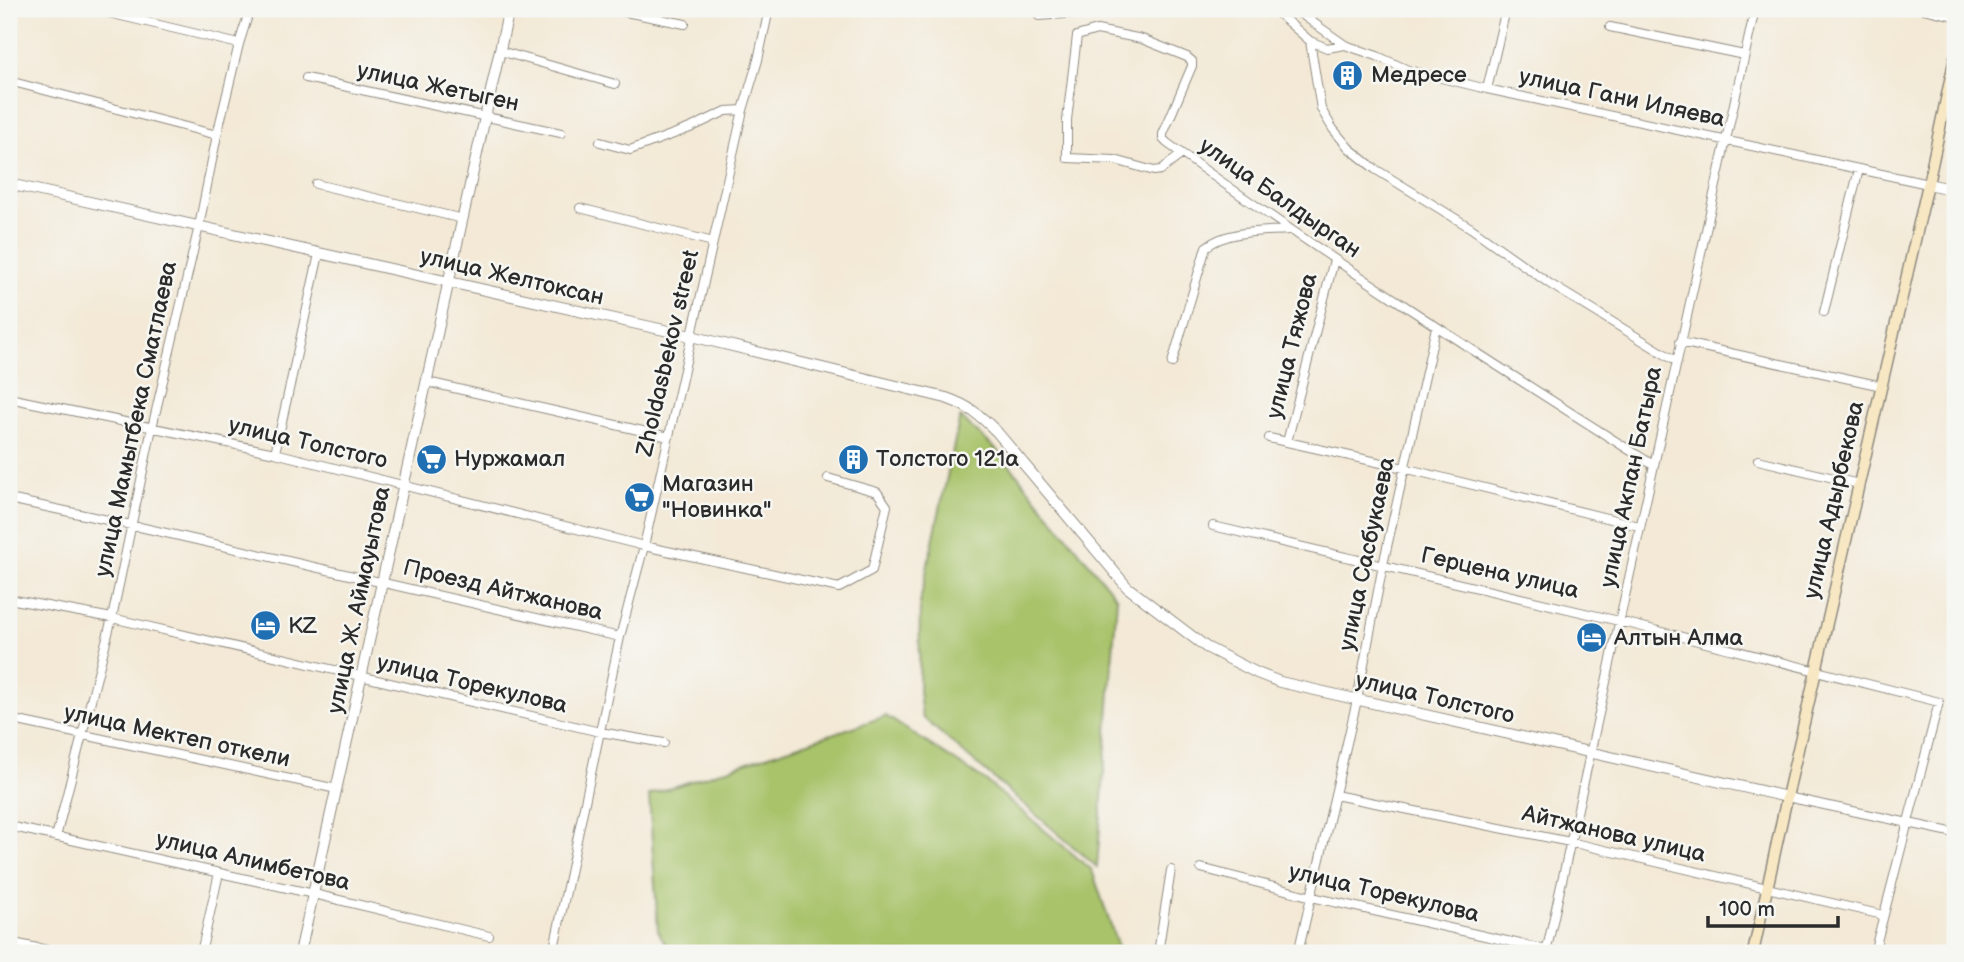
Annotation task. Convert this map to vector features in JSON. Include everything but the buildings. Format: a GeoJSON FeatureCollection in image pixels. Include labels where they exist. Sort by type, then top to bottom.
{"type":"FeatureCollection","features":[{"type":"Feature","properties":{"kind":"main road","name":"улица Адырбекова"},"geometry":{"type":"LineString","coordinates":[[1753,953],[1928,184],[1951,98],[1955,57]]}},
{"type":"Feature","properties":{"kind":"street"},"geometry":{"type":"LineString","coordinates":[[92,9],[239,44]]}},
{"type":"Feature","properties":{"kind":"street","name":"улица Мамытбека Сматлаева"},"geometry":{"type":"LineString","coordinates":[[56,837],[112,618],[217,135],[250,9]]}},
{"type":"Feature","properties":{"kind":"street","name":"улица Ж. Аймауытова"},"geometry":{"type":"LineString","coordinates":[[300,953],[509,9]]}},
{"type":"Feature","properties":{"kind":"street"},"geometry":{"type":"LineString","coordinates":[[611,9],[685,24]]}},
{"type":"Feature","properties":{"kind":"street","name":"Zholdasbekov street"},"geometry":{"type":"LineString","coordinates":[[553,953],[620,637],[644,546],[712,242],[769,9]]}},
{"type":"Feature","properties":{"kind":"street"},"geometry":{"type":"LineString","coordinates":[[1038,9],[1039,16],[1127,9]]}},
{"type":"Feature","properties":{"kind":"street"},"geometry":{"type":"LineString","coordinates":[[1273,9],[1307,38],[1327,48],[1345,46]]}},
{"type":"Feature","properties":{"kind":"street","name":"улица Гани Иляева"},"geometry":{"type":"LineString","coordinates":[[1294,9],[1345,46],[1408,70],[1955,190]]}},
{"type":"Feature","properties":{"kind":"street"},"geometry":{"type":"LineString","coordinates":[[1487,89],[1506,9]]}},
{"type":"Feature","properties":{"kind":"street","name":"улица Акпан Батыра"},"geometry":{"type":"LineString","coordinates":[[1546,952],[1755,9]]}},
{"type":"Feature","properties":{"kind":"street"},"geometry":{"type":"LineString","coordinates":[[1924,9],[1955,16]]}},
{"type":"Feature","properties":{"kind":"street"},"geometry":{"type":"LineString","coordinates":[[1610,27],[1744,55]]}},
{"type":"Feature","properties":{"kind":"street","name":"улица Балдырган"},"geometry":{"type":"LineString","coordinates":[[1182,154],[1161,170],[1154,171],[1115,160],[1067,158],[1067,120],[1077,36],[1097,30],[1142,39],[1187,57],[1192,61],[1192,66],[1163,134],[1167,143],[1334,260],[1653,465]]}},
{"type":"Feature","properties":{"kind":"street"},"geometry":{"type":"LineString","coordinates":[[1307,38],[1321,109],[1349,148],[1375,169],[1471,228],[1550,284],[1676,361]]}},
{"type":"Feature","properties":{"kind":"street"},"geometry":{"type":"LineString","coordinates":[[500,51],[615,84]]}},
{"type":"Feature","properties":{"kind":"street","name":"улица Жетыген"},"geometry":{"type":"LineString","coordinates":[[306,78],[561,133]]}},
{"type":"Feature","properties":{"kind":"street"},"geometry":{"type":"LineString","coordinates":[[9,81],[217,135]]}},
{"type":"Feature","properties":{"kind":"street"},"geometry":{"type":"LineString","coordinates":[[600,142],[630,150],[690,128],[726,111],[743,110]]}},
{"type":"Feature","properties":{"kind":"street"},"geometry":{"type":"LineString","coordinates":[[1824,312],[1858,169]]}},
{"type":"Feature","properties":{"kind":"street","name":"улица Желтоксан"},"geometry":{"type":"LineString","coordinates":[[9,184],[691,336],[946,398],[966,405],[997,432]]}},
{"type":"Feature","properties":{"kind":"street"},"geometry":{"type":"LineString","coordinates":[[316,184],[463,219]]}},
{"type":"Feature","properties":{"kind":"street"},"geometry":{"type":"LineString","coordinates":[[580,208],[712,242]]}},
{"type":"Feature","properties":{"kind":"street"},"geometry":{"type":"LineString","coordinates":[[1171,363],[1206,247],[1217,238],[1289,230]]}},
{"type":"Feature","properties":{"kind":"street"},"geometry":{"type":"LineString","coordinates":[[275,453],[319,254]]}},
{"type":"Feature","properties":{"kind":"street","name":"улица Тяжова"},"geometry":{"type":"LineString","coordinates":[[1287,442],[1334,260]]}},
{"type":"Feature","properties":{"kind":"street","name":"улица Сасбукаева"},"geometry":{"type":"LineString","coordinates":[[1298,953],[1357,700],[1382,565],[1436,327]]}},
{"type":"Feature","properties":{"kind":"street"},"geometry":{"type":"LineString","coordinates":[[1680,342],[1882,386]]}},
{"type":"Feature","properties":{"kind":"street"},"geometry":{"type":"LineString","coordinates":[[427,382],[669,437]]}},
{"type":"Feature","properties":{"kind":"street","name":"улица Толстого"},"geometry":{"type":"LineString","coordinates":[[9,398],[275,453],[644,546],[839,589],[872,570],[887,506],[877,492],[828,478]]}},
{"type":"Feature","properties":{"kind":"street","name":"улица Толстого"},"geometry":{"type":"LineString","coordinates":[[997,432],[1127,587],[1206,647],[1257,673],[1280,682],[1357,700],[1955,833]]}},
{"type":"Feature","properties":{"kind":"street"},"geometry":{"type":"LineString","coordinates":[[1269,438],[1640,526]]}},
{"type":"Feature","properties":{"kind":"street"},"geometry":{"type":"LineString","coordinates":[[1758,460],[1859,484]]}},
{"type":"Feature","properties":{"kind":"street","name":"Проезд Айтжанова"},"geometry":{"type":"LineString","coordinates":[[9,499],[620,637]]}},
{"type":"Feature","properties":{"kind":"street","name":"Герцена улица"},"geometry":{"type":"LineString","coordinates":[[1213,526],[1619,621],[1939,702],[1908,823]]}},
{"type":"Feature","properties":{"kind":"street","name":"улица Торекулова"},"geometry":{"type":"LineString","coordinates":[[9,599],[112,618],[600,733],[664,743]]}},
{"type":"Feature","properties":{"kind":"street","name":"улица Мектеп откели"},"geometry":{"type":"LineString","coordinates":[[9,719],[337,789]]}},
{"type":"Feature","properties":{"kind":"street","name":"Айтжанова улица"},"geometry":{"type":"LineString","coordinates":[[1335,795],[1570,842],[1883,915]]}},
{"type":"Feature","properties":{"kind":"street"},"geometry":{"type":"LineString","coordinates":[[1874,953],[1908,823]]}},
{"type":"Feature","properties":{"kind":"street","name":"улица Алимбетова"},"geometry":{"type":"LineString","coordinates":[[9,826],[489,936]]}},
{"type":"Feature","properties":{"kind":"street","name":"улица Торекулова"},"geometry":{"type":"LineString","coordinates":[[1201,868],[1312,897],[1546,952],[1560,953]]}},
{"type":"Feature","properties":{"kind":"street"},"geometry":{"type":"LineString","coordinates":[[1158,953],[1171,870]]}},
{"type":"Feature","properties":{"kind":"street"},"geometry":{"type":"LineString","coordinates":[[201,953],[219,873]]}},
{"type":"Feature","properties":{"kind":"street"},"geometry":{"type":"LineString","coordinates":[[9,942],[61,953]]}},
{"type":"Feature","properties":{"kind":"green space"},"geometry":{"type":"Polygon","coordinates":[[[960,417],[999,452],[1117,598],[1097,867],[922,717],[919,691],[920,601],[960,417]]]}},
{"type":"Feature","properties":{"kind":"green space"},"geometry":{"type":"Polygon","coordinates":[[[886,716],[987,782],[1092,870],[1120,953],[671,953],[658,931],[649,795],[886,716]]]}},
{"type":"Feature","properties":{"kind":"place","name":"Медресе"},"geometry":{"type":"Point","coordinates":[1348,75]}},
{"type":"Feature","properties":{"kind":"place","name":"Нуржамал"},"geometry":{"type":"Point","coordinates":[431,459]}},
{"type":"Feature","properties":{"kind":"place","name":"Толстого 121а"},"geometry":{"type":"Point","coordinates":[853,459]}},
{"type":"Feature","properties":{"kind":"place","name":"Магазин \"Новинка\""},"geometry":{"type":"Point","coordinates":[639,497]}},
{"type":"Feature","properties":{"kind":"place","name":"KZ"},"geometry":{"type":"Point","coordinates":[265,626]}},
{"type":"Feature","properties":{"kind":"place","name":"Алтын Алма"},"geometry":{"type":"Point","coordinates":[1591,638]}}]}
